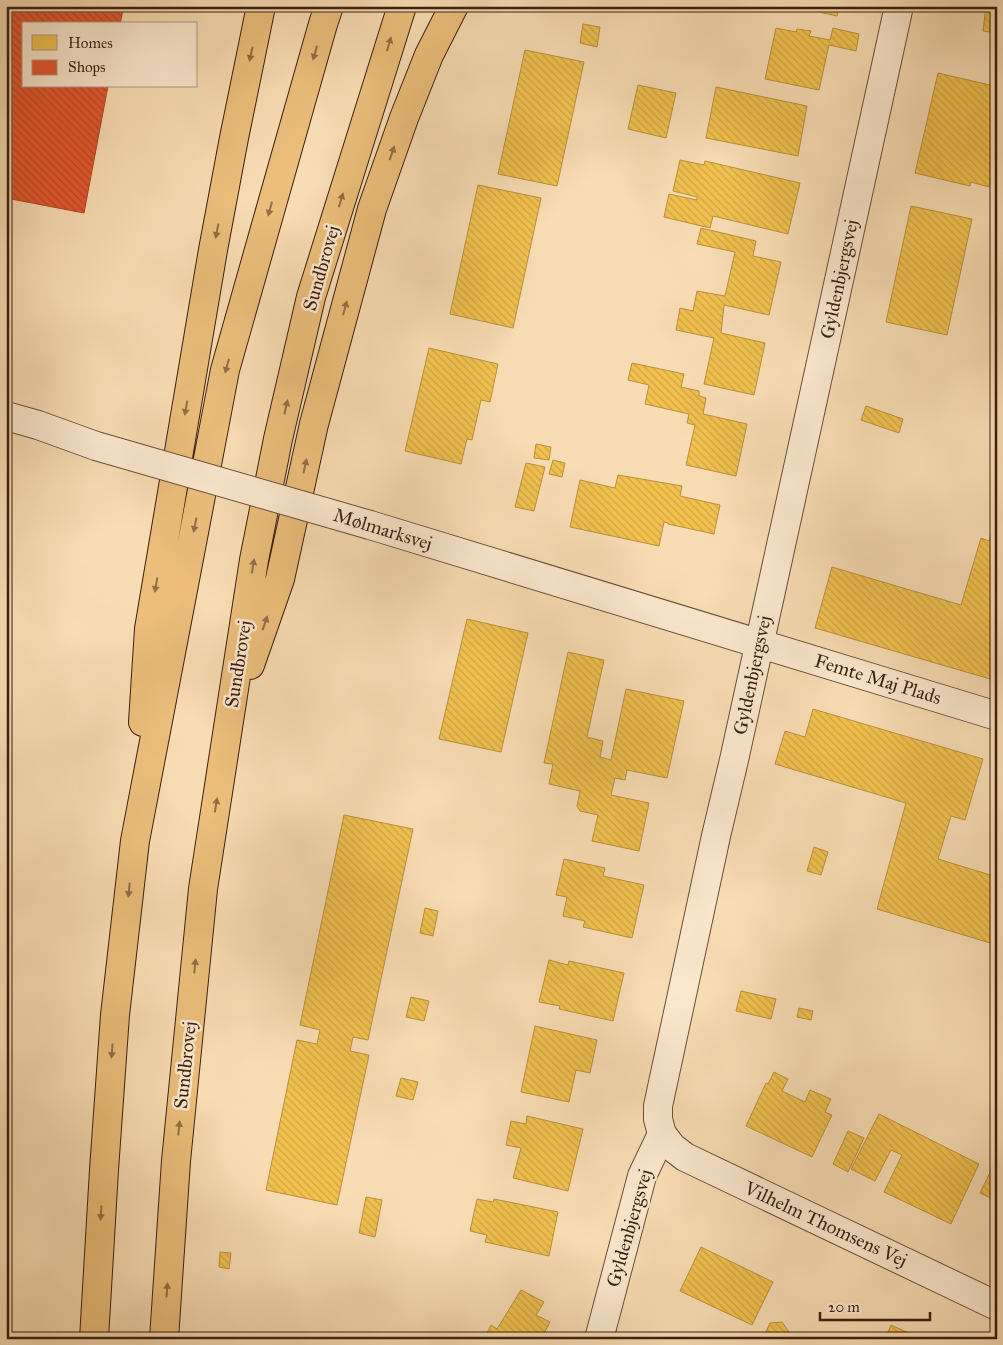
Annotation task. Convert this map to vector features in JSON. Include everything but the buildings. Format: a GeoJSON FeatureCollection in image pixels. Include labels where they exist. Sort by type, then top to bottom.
{"type":"FeatureCollection","features":[{"type":"Feature","properties":{"kind":"main road"},"geometry":{"type":"LineString","coordinates":[[94,1339],[115,1016],[135,841],[149,629],[213,250],[261,6]]}},
{"type":"Feature","properties":{"kind":"main road"},"geometry":{"type":"LineString","coordinates":[[135,841],[225,370],[286,152],[323,24],[330,6]]}},
{"type":"Feature","properties":{"kind":"main road","name":"Sundbrovej"},"geometry":{"type":"LineString","coordinates":[[164,1339],[176,1160],[202,889],[254,560],[278,439],[311,297],[402,6]]}},
{"type":"Feature","properties":{"kind":"main road"},"geometry":{"type":"LineString","coordinates":[[226,736],[280,579],[314,424],[372,209],[404,118],[429,55],[454,6]]}},
{"type":"Feature","properties":{"kind":"street","name":"Gyldenbjergsvej"},"geometry":{"type":"LineString","coordinates":[[599,1339],[642,1176],[662,1134],[658,1119],[658,1106],[900,6]]}},
{"type":"Feature","properties":{"kind":"street","name":"Mølmarksvej"},"geometry":{"type":"LineString","coordinates":[[6,416],[38,425],[96,446],[370,525],[759,643]]}},
{"type":"Feature","properties":{"kind":"street","name":"Femte Maj Plads"},"geometry":{"type":"LineString","coordinates":[[759,643],[997,716]]}},
{"type":"Feature","properties":{"kind":"street","name":"Vilhelm Thomsens Vej"},"geometry":{"type":"LineString","coordinates":[[662,1134],[672,1147],[685,1157],[997,1306]]}}]}
